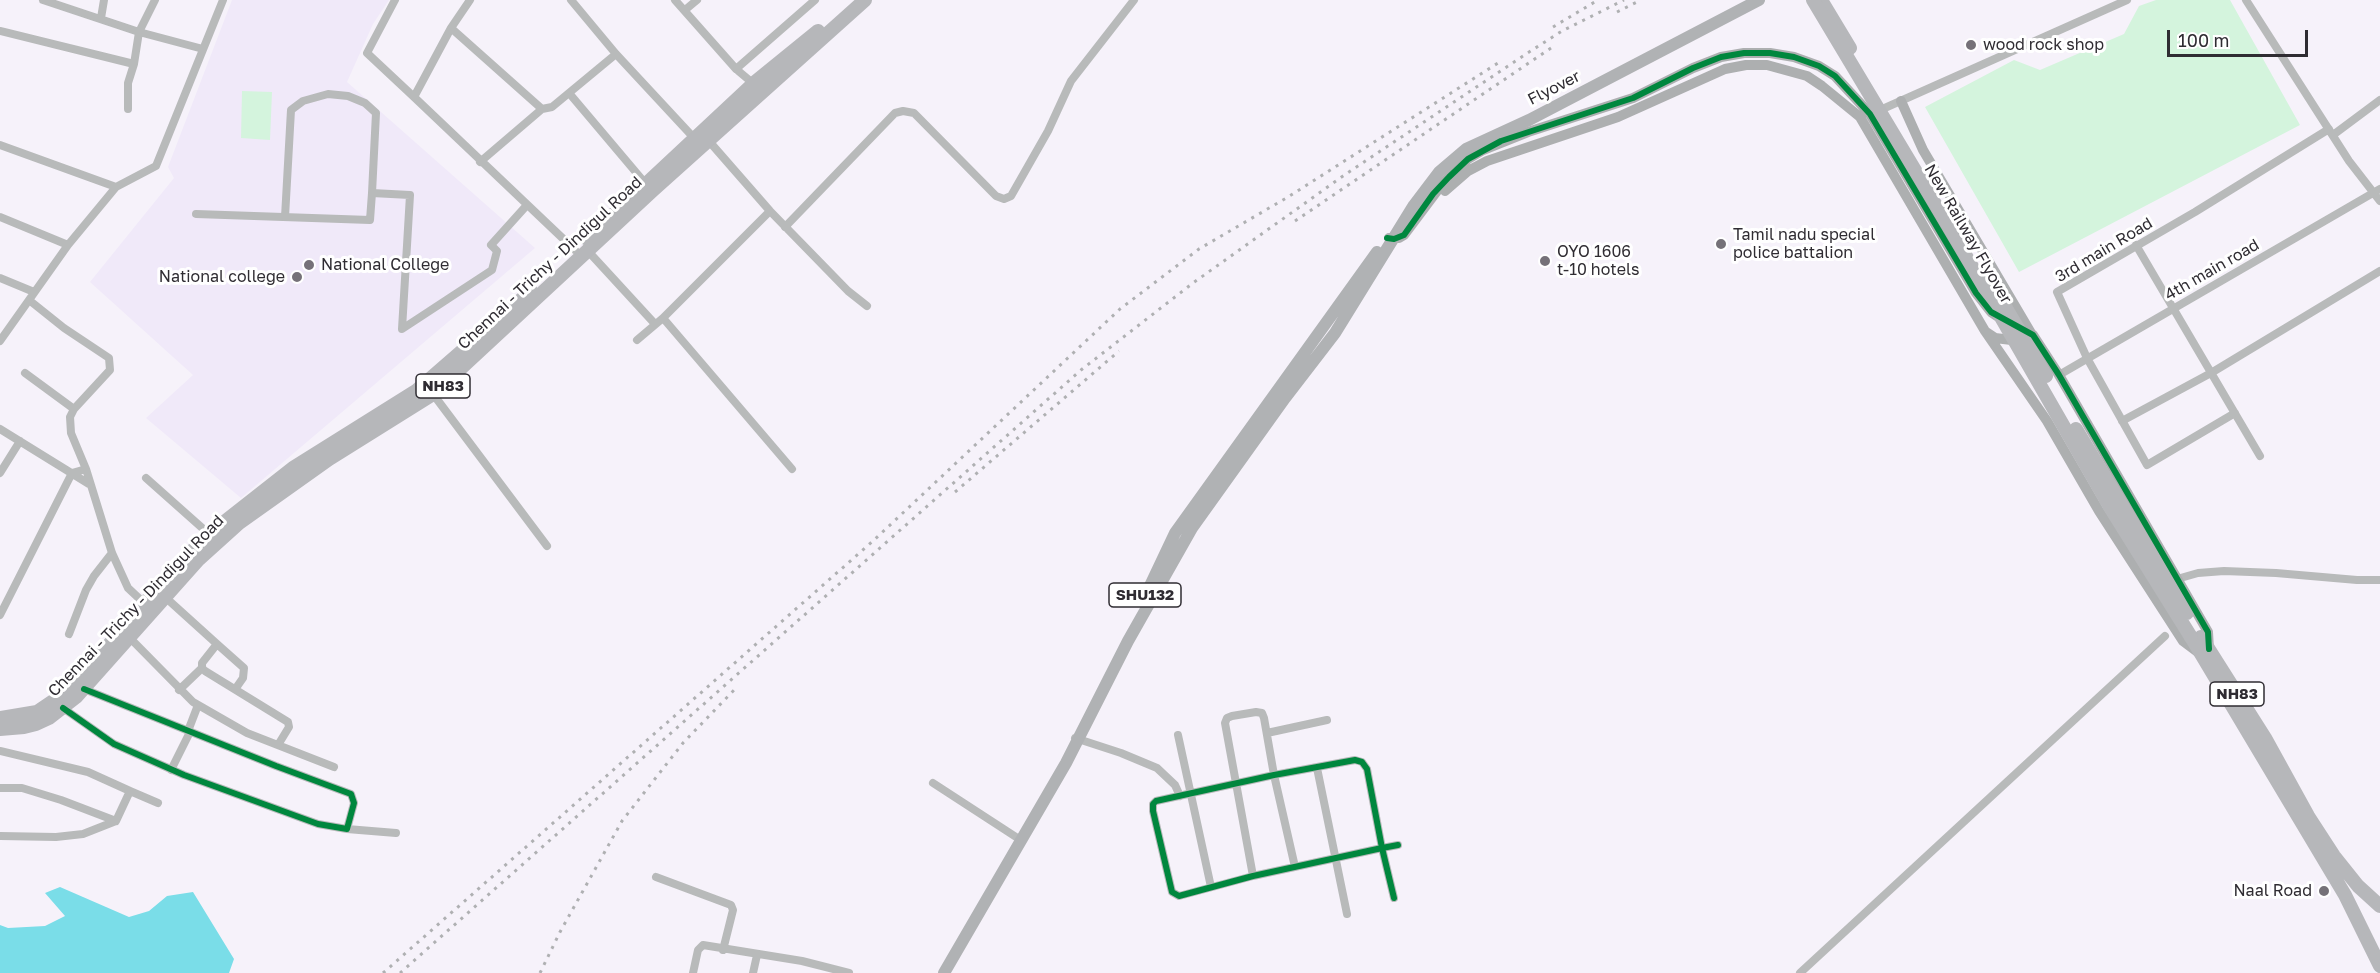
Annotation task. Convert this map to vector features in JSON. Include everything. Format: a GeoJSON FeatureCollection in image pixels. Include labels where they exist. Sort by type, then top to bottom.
{"type":"FeatureCollection","features":[{"type":"Feature","properties":{"kind":"highway","name":"Chennai - Trichy - Dindigul Road"},"geometry":{"type":"LineString","coordinates":[[581,250],[645,183],[862,0]]}},
{"type":"Feature","properties":{"kind":"highway","name":"New Railway Flyover"},"geometry":{"type":"LineString","coordinates":[[1813,0],[1955,237],[2110,507],[2195,635]]}},
{"type":"Feature","properties":{"kind":"highway","name":"New Railway Flyover"},"geometry":{"type":"LineString","coordinates":[[1821,0],[2205,652]]}},
{"type":"Feature","properties":{"kind":"highway","name":"Chennai - Trichy - Dindigul Road"},"geometry":{"type":"LineString","coordinates":[[2,729],[36,724],[63,708],[84,689],[144,603],[209,534],[294,468],[372,424],[433,394],[516,311],[701,137]]}},
{"type":"Feature","properties":{"kind":"highway","name":"Chennai - Trichy - Dindigul Road"},"geometry":{"type":"LineString","coordinates":[[2,729],[37,712],[76,683],[125,633],[165,597],[198,560],[239,523],[321,464],[516,311]]}},
{"type":"Feature","properties":{"kind":"highway","name":"NH83"},"geometry":{"type":"LineString","coordinates":[[2205,652],[2265,738],[2308,816],[2334,856],[2358,886]]}},
{"type":"Feature","properties":{"kind":"highway"},"geometry":{"type":"LineString","coordinates":[[2205,652],[2345,895],[2380,966]]}},
{"type":"Feature","properties":{"kind":"highway"},"geometry":{"type":"LineString","coordinates":[[2345,895],[2358,886],[2380,906]]}},
{"type":"Feature","properties":{"kind":"main road","name":"Flyover"},"geometry":{"type":"LineString","coordinates":[[1403,225],[1433,170],[1462,144],[1746,0]]}},
{"type":"Feature","properties":{"kind":"main road","name":"Flyover"},"geometry":{"type":"LineString","coordinates":[[1076,739],[1175,533],[1390,238],[1403,225],[1439,172],[1466,150],[1529,120],[1759,0]]}},
{"type":"Feature","properties":{"kind":"main road","name":"SHU132"},"geometry":{"type":"LineString","coordinates":[[936,973],[1076,739]]}},
{"type":"Feature","properties":{"kind":"main road"},"geometry":{"type":"LineString","coordinates":[[944,973],[1076,739]]}},
{"type":"Feature","properties":{"kind":"street"},"geometry":{"type":"LineString","coordinates":[[43,0],[138,32],[203,49]]}},
{"type":"Feature","properties":{"kind":"street"},"geometry":{"type":"LineString","coordinates":[[101,18],[104,0]]}},
{"type":"Feature","properties":{"kind":"street"},"geometry":{"type":"LineString","coordinates":[[128,109],[128,83],[134,64],[138,32],[155,0]]}},
{"type":"Feature","properties":{"kind":"street"},"geometry":{"type":"LineString","coordinates":[[0,341],[69,245],[116,187],[156,165],[223,0]]}},
{"type":"Feature","properties":{"kind":"street"},"geometry":{"type":"LineString","coordinates":[[395,0],[367,53],[480,162],[581,250],[655,324]]}},
{"type":"Feature","properties":{"kind":"street"},"geometry":{"type":"LineString","coordinates":[[414,98],[451,28],[470,0]]}},
{"type":"Feature","properties":{"kind":"street"},"geometry":{"type":"LineString","coordinates":[[572,0],[616,54],[701,137],[770,212],[848,291],[867,306]]}},
{"type":"Feature","properties":{"kind":"street"},"geometry":{"type":"LineString","coordinates":[[675,0],[736,69],[758,88]]}},
{"type":"Feature","properties":{"kind":"street"},"geometry":{"type":"LineString","coordinates":[[685,10],[697,0]]}},
{"type":"Feature","properties":{"kind":"street"},"geometry":{"type":"LineString","coordinates":[[736,69],[815,0]]}},
{"type":"Feature","properties":{"kind":"street"},"geometry":{"type":"LineString","coordinates":[[785,227],[895,113],[903,111],[914,113],[996,196],[1004,199],[1011,196],[1048,131],[1071,81],[1134,0]]}},
{"type":"Feature","properties":{"kind":"street"},"geometry":{"type":"LineString","coordinates":[[1865,116],[2127,0]]}},
{"type":"Feature","properties":{"kind":"street"},"geometry":{"type":"LineString","coordinates":[[2246,0],[2349,160],[2377,191],[2380,201]]}},
{"type":"Feature","properties":{"kind":"street"},"geometry":{"type":"LineString","coordinates":[[451,28],[543,109]]}},
{"type":"Feature","properties":{"kind":"street"},"geometry":{"type":"LineString","coordinates":[[0,31],[134,64]]}},
{"type":"Feature","properties":{"kind":"street"},"geometry":{"type":"LineString","coordinates":[[1403,225],[1468,159],[1483,150],[1528,132],[1633,98],[1693,68],[1721,57],[1744,52],[1770,52],[1819,66],[1835,76],[1865,116],[1976,293],[1991,312],[2033,338]]}},
{"type":"Feature","properties":{"kind":"street"},"geometry":{"type":"LineString","coordinates":[[480,162],[543,109],[552,107],[616,54]]}},
{"type":"Feature","properties":{"kind":"street"},"geometry":{"type":"LineString","coordinates":[[1403,225],[1416,226],[1454,183],[1487,161],[1618,117],[1725,69],[1746,65],[1767,65],[1807,76],[1865,116],[1985,331],[2047,421],[2100,511],[2183,641],[2205,652],[2208,632],[2059,375],[2033,338],[1923,150],[1901,101]]}},
{"type":"Feature","properties":{"kind":"street"},"geometry":{"type":"LineString","coordinates":[[569,93],[645,183]]}},
{"type":"Feature","properties":{"kind":"street"},"geometry":{"type":"LineString","coordinates":[[196,214],[370,220],[376,113],[365,103],[348,96],[328,94],[303,101],[291,110],[285,217]]}},
{"type":"Feature","properties":{"kind":"street","name":"3rd main Road"},"geometry":{"type":"LineString","coordinates":[[2235,413],[2147,465],[2087,358],[2056,292],[2331,132],[2380,100]]}},
{"type":"Feature","properties":{"kind":"street"},"geometry":{"type":"LineString","coordinates":[[0,145],[116,187]]}},
{"type":"Feature","properties":{"kind":"street","name":"4th main road"},"geometry":{"type":"LineString","coordinates":[[2059,375],[2377,191]]}},
{"type":"Feature","properties":{"kind":"street"},"geometry":{"type":"LineString","coordinates":[[372,193],[410,195],[402,329],[492,270],[497,251],[491,245],[527,205]]}},
{"type":"Feature","properties":{"kind":"street"},"geometry":{"type":"LineString","coordinates":[[637,340],[663,318],[770,212]]}},
{"type":"Feature","properties":{"kind":"street"},"geometry":{"type":"LineString","coordinates":[[0,217],[69,245]]}},
{"type":"Feature","properties":{"kind":"street"},"geometry":{"type":"LineString","coordinates":[[2136,245],[2260,456]]}},
{"type":"Feature","properties":{"kind":"street"},"geometry":{"type":"LineString","coordinates":[[2122,421],[2211,373],[2380,271]]}},
{"type":"Feature","properties":{"kind":"street"},"geometry":{"type":"LineString","coordinates":[[0,278],[34,292]]}},
{"type":"Feature","properties":{"kind":"street"},"geometry":{"type":"LineString","coordinates":[[29,300],[64,328],[109,358],[110,370],[74,409],[70,417],[71,433],[99,507],[112,553],[128,588],[144,603]]}},
{"type":"Feature","properties":{"kind":"street"},"geometry":{"type":"LineString","coordinates":[[663,318],[792,469]]}},
{"type":"Feature","properties":{"kind":"street"},"geometry":{"type":"LineString","coordinates":[[1985,331],[1995,338],[2026,342],[2033,338]]}},
{"type":"Feature","properties":{"kind":"street"},"geometry":{"type":"LineString","coordinates":[[25,373],[74,409]]}},
{"type":"Feature","properties":{"kind":"street"},"geometry":{"type":"LineString","coordinates":[[433,394],[547,546]]}},
{"type":"Feature","properties":{"kind":"street"},"geometry":{"type":"LineString","coordinates":[[0,429],[89,484]]}},
{"type":"Feature","properties":{"kind":"street"},"geometry":{"type":"LineString","coordinates":[[0,473],[20,441]]}},
{"type":"Feature","properties":{"kind":"street"},"geometry":{"type":"LineString","coordinates":[[0,615],[72,473],[86,469]]}},
{"type":"Feature","properties":{"kind":"street"},"geometry":{"type":"LineString","coordinates":[[146,478],[209,534]]}},
{"type":"Feature","properties":{"kind":"street"},"geometry":{"type":"LineString","coordinates":[[69,634],[86,590],[112,553]]}},
{"type":"Feature","properties":{"kind":"street"},"geometry":{"type":"LineString","coordinates":[[2177,579],[2198,573],[2224,571],[2380,580]]}},
{"type":"Feature","properties":{"kind":"street"},"geometry":{"type":"LineString","coordinates":[[165,597],[244,668],[243,678],[236,688]]}},
{"type":"Feature","properties":{"kind":"street"},"geometry":{"type":"LineString","coordinates":[[125,633],[179,690],[198,705],[247,733],[334,767]]}},
{"type":"Feature","properties":{"kind":"street"},"geometry":{"type":"LineString","coordinates":[[1800,973],[2165,636]]}},
{"type":"Feature","properties":{"kind":"street"},"geometry":{"type":"LineString","coordinates":[[179,690],[202,668],[202,663],[217,644]]}},
{"type":"Feature","properties":{"kind":"street"},"geometry":{"type":"LineString","coordinates":[[202,668],[288,722],[289,727],[278,745]]}},
{"type":"Feature","properties":{"kind":"street"},"geometry":{"type":"LineString","coordinates":[[84,689],[351,794],[354,803],[347,829]]}},
{"type":"Feature","properties":{"kind":"street"},"geometry":{"type":"LineString","coordinates":[[171,770],[198,705]]}},
{"type":"Feature","properties":{"kind":"street"},"geometry":{"type":"LineString","coordinates":[[63,708],[114,744],[171,770],[318,824],[396,833]]}},
{"type":"Feature","properties":{"kind":"street"},"geometry":{"type":"LineString","coordinates":[[1253,876],[1225,723],[1227,718],[1256,712],[1262,713],[1295,867]]}},
{"type":"Feature","properties":{"kind":"street"},"geometry":{"type":"LineString","coordinates":[[1267,733],[1327,720]]}},
{"type":"Feature","properties":{"kind":"street"},"geometry":{"type":"LineString","coordinates":[[1178,735],[1211,886]]}},
{"type":"Feature","properties":{"kind":"street"},"geometry":{"type":"LineString","coordinates":[[1076,739],[1121,753],[1157,768],[1175,784],[1180,796]]}},
{"type":"Feature","properties":{"kind":"street"},"geometry":{"type":"LineString","coordinates":[[0,751],[88,772],[158,803]]}},
{"type":"Feature","properties":{"kind":"street"},"geometry":{"type":"LineString","coordinates":[[1394,898],[1382,848],[1367,770],[1362,762],[1355,760],[1274,775],[1156,801],[1153,804],[1172,892],[1179,896],[1253,876],[1335,858],[1382,848],[1398,845]]}},
{"type":"Feature","properties":{"kind":"street"},"geometry":{"type":"LineString","coordinates":[[1317,768],[1347,914]]}},
{"type":"Feature","properties":{"kind":"street"},"geometry":{"type":"LineString","coordinates":[[933,783],[1016,837]]}},
{"type":"Feature","properties":{"kind":"street"},"geometry":{"type":"LineString","coordinates":[[0,788],[22,788],[116,821]]}},
{"type":"Feature","properties":{"kind":"street"},"geometry":{"type":"LineString","coordinates":[[0,836],[56,837],[83,834],[116,821],[130,791]]}},
{"type":"Feature","properties":{"kind":"street"},"geometry":{"type":"LineString","coordinates":[[656,878],[732,905],[733,910],[723,950]]}},
{"type":"Feature","properties":{"kind":"street"},"geometry":{"type":"LineString","coordinates":[[693,973],[700,947],[707,946],[815,969],[849,973]]}},
{"type":"Feature","properties":{"kind":"street"},"geometry":{"type":"LineString","coordinates":[[753,973],[757,955]]}},
{"type":"Feature","properties":{"kind":"shaded area","name":"National College"},"geometry":{"type":"Polygon","coordinates":[[[232,0],[389,0],[373,24],[347,82],[535,248],[241,498],[146,418],[193,375],[90,282],[174,178],[168,167],[232,0]]]}},
{"type":"Feature","properties":{"kind":"green space"},"geometry":{"type":"Polygon","coordinates":[[[2156,0],[2230,0],[2300,125],[2019,272],[1925,107],[2014,60],[2040,70],[2124,34],[2139,6],[2156,0]]]}},
{"type":"Feature","properties":{"kind":"green space"},"geometry":{"type":"Polygon","coordinates":[[[242,91],[272,92],[270,140],[241,138],[242,91]]]}},
{"type":"Feature","properties":{"kind":"water"},"geometry":{"type":"Polygon","coordinates":[[[60,887],[129,917],[149,911],[167,896],[193,892],[234,959],[229,973],[0,973],[0,925],[8,928],[45,926],[65,916],[45,893],[60,887]]]}},
{"type":"Feature","properties":{"kind":"railway"},"geometry":{"type":"LineString","coordinates":[[1553,27],[1598,0]]}},
{"type":"Feature","properties":{"kind":"railway"},"geometry":{"type":"LineString","coordinates":[[400,973],[1081,370],[1193,283],[1343,176],[1562,31],[1624,0]]}},
{"type":"Feature","properties":{"kind":"railway"},"geometry":{"type":"LineString","coordinates":[[1617,12],[1641,0]]}},
{"type":"Feature","properties":{"kind":"railway"},"geometry":{"type":"LineString","coordinates":[[1295,221],[1551,48]]}},
{"type":"Feature","properties":{"kind":"railway"},"geometry":{"type":"LineString","coordinates":[[383,973],[873,541],[1120,309],[1199,249],[1288,197],[1498,63]]}},
{"type":"Feature","properties":{"kind":"railway"},"geometry":{"type":"LineString","coordinates":[[955,492],[1119,351]]}},
{"type":"Feature","properties":{"kind":"railway"},"geometry":{"type":"LineString","coordinates":[[540,973],[560,932],[622,821],[683,743],[736,688]]}},
{"type":"Feature","properties":{"kind":"cycle path"},"geometry":{"type":"LineString","coordinates":[[1387,238],[1394,239],[1404,235],[1433,194],[1449,177],[1468,159],[1501,141],[1633,98],[1693,68],[1721,57],[1744,53],[1770,53],[1794,57],[1819,66],[1835,76],[1870,114],[1976,293],[1991,312],[2033,335],[2059,375],[2208,632],[2209,649]]}},
{"type":"Feature","properties":{"kind":"cycle path"},"geometry":{"type":"LineString","coordinates":[[63,708],[114,744],[184,775],[318,824],[347,829],[354,803],[351,794],[84,689]]}},
{"type":"Feature","properties":{"kind":"cycle path"},"geometry":{"type":"LineString","coordinates":[[1394,898],[1382,848],[1367,769],[1362,762],[1355,760],[1274,775],[1156,801],[1153,804],[1172,892],[1179,896],[1253,876],[1382,848],[1398,845]]}},
{"type":"Feature","properties":{"kind":"place","name":"wood rock shop"},"geometry":{"type":"Point","coordinates":[1971,45]}},
{"type":"Feature","properties":{"kind":"place","name":"Tamil nadu special police battalion"},"geometry":{"type":"Point","coordinates":[1721,244]}},
{"type":"Feature","properties":{"kind":"place","name":"OYO 1606 t-10 hotels"},"geometry":{"type":"Point","coordinates":[1545,261]}},
{"type":"Feature","properties":{"kind":"place","name":"National College"},"geometry":{"type":"Point","coordinates":[309,265]}},
{"type":"Feature","properties":{"kind":"place","name":"National college"},"geometry":{"type":"Point","coordinates":[297,277]}},
{"type":"Feature","properties":{"kind":"place","name":"Naal Road"},"geometry":{"type":"Point","coordinates":[2324,891]}}]}
